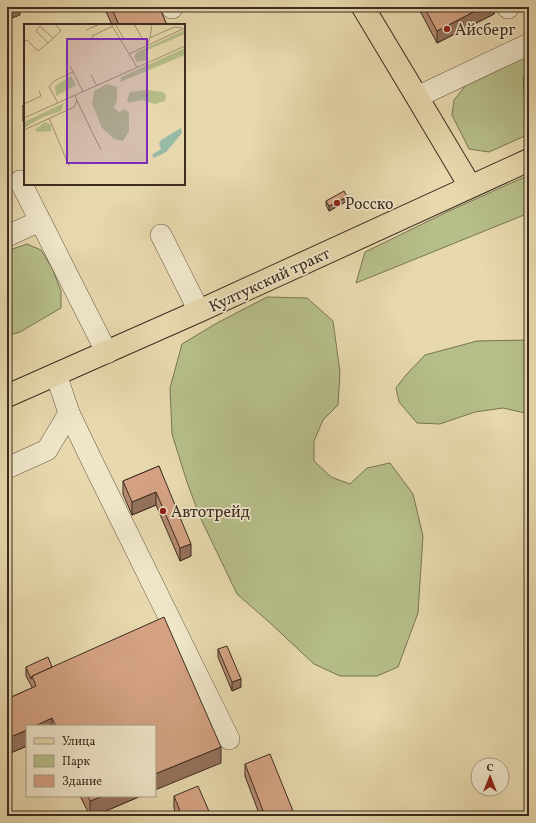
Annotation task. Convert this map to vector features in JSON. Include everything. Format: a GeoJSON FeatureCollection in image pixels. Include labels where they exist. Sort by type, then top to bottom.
{"type":"FeatureCollection","features":[{"type":"Feature","properties":{"kind":"main road"},"geometry":{"type":"LineString","coordinates":[[363,7],[470,186]]}},
{"type":"Feature","properties":{"kind":"main road","name":"Култукский тракт"},"geometry":{"type":"LineString","coordinates":[[7,396],[107,353],[529,160]]}},
{"type":"Feature","properties":{"kind":"lane"},"geometry":{"type":"LineString","coordinates":[[417,97],[529,44]]}},
{"type":"Feature","properties":{"kind":"lane"},"geometry":{"type":"LineString","coordinates":[[20,181],[107,353]]}},
{"type":"Feature","properties":{"kind":"lane"},"geometry":{"type":"LineString","coordinates":[[7,236],[40,221]]}},
{"type":"Feature","properties":{"kind":"lane"},"geometry":{"type":"LineString","coordinates":[[161,235],[199,311]]}},
{"type":"Feature","properties":{"kind":"lane"},"geometry":{"type":"LineString","coordinates":[[56,374],[69,413],[229,739]]}},
{"type":"Feature","properties":{"kind":"lane"},"geometry":{"type":"LineString","coordinates":[[7,468],[46,450],[69,413]]}},
{"type":"Feature","properties":{"kind":"green space"},"geometry":{"type":"Polygon","coordinates":[[[529,52],[529,73],[523,76],[527,135],[489,152],[469,149],[452,115],[454,100],[466,85],[529,52]]]}},
{"type":"Feature","properties":{"kind":"green space"},"geometry":{"type":"Polygon","coordinates":[[[529,175],[529,213],[356,283],[365,252],[449,211],[529,175]]]}},
{"type":"Feature","properties":{"kind":"green space"},"geometry":{"type":"Polygon","coordinates":[[[27,244],[41,250],[52,268],[61,291],[61,308],[20,332],[7,336],[7,251],[27,244]]]}},
{"type":"Feature","properties":{"kind":"green space"},"geometry":{"type":"Polygon","coordinates":[[[267,297],[307,298],[333,321],[340,372],[338,405],[323,420],[314,441],[314,461],[331,477],[350,484],[367,468],[390,463],[413,494],[423,536],[418,613],[398,667],[377,676],[340,676],[314,664],[237,594],[200,517],[172,434],[170,388],[182,344],[217,323],[267,297]]]}},
{"type":"Feature","properties":{"kind":"green space"},"geometry":{"type":"Polygon","coordinates":[[[529,340],[529,414],[503,408],[475,412],[440,424],[417,423],[399,402],[396,388],[425,355],[477,341],[529,340]]]}},
{"type":"Feature","properties":{"kind":"building"},"geometry":{"type":"Polygon","coordinates":[[[7,7],[19,7],[7,12],[7,7]]]}},
{"type":"Feature","properties":{"kind":"building"},"geometry":{"type":"Polygon","coordinates":[[[111,7],[159,7],[167,24],[119,24],[111,7]]]}},
{"type":"Feature","properties":{"kind":"building"},"geometry":{"type":"Polygon","coordinates":[[[424,7],[483,7],[437,31],[424,7]]]}},
{"type":"Feature","properties":{"kind":"building"},"geometry":{"type":"Polygon","coordinates":[[[344,191],[347,197],[329,206],[326,201],[344,191]]]}},
{"type":"Feature","properties":{"kind":"building"},"geometry":{"type":"Polygon","coordinates":[[[159,466],[191,544],[180,548],[156,492],[132,502],[123,481],[159,466]]]}},
{"type":"Feature","properties":{"kind":"building"},"geometry":{"type":"Polygon","coordinates":[[[164,617],[221,747],[156,774],[156,725],[56,725],[52,718],[37,725],[26,725],[26,730],[8,738],[7,699],[36,686],[32,676],[164,617]]]}},
{"type":"Feature","properties":{"kind":"building"},"geometry":{"type":"Polygon","coordinates":[[[227,646],[241,679],[232,682],[218,649],[227,646]]]}},
{"type":"Feature","properties":{"kind":"building"},"geometry":{"type":"Polygon","coordinates":[[[48,657],[52,667],[32,676],[31,679],[26,667],[48,657]]]}},
{"type":"Feature","properties":{"kind":"building"},"geometry":{"type":"Polygon","coordinates":[[[270,754],[295,816],[265,816],[245,764],[270,754]]]}},
{"type":"Feature","properties":{"kind":"building"},"geometry":{"type":"Polygon","coordinates":[[[198,786],[211,816],[182,816],[174,796],[198,786]]]}},
{"type":"Feature","properties":{"kind":"building"},"geometry":{"type":"Polygon","coordinates":[[[88,797],[100,797],[90,801],[88,797]]]}},
{"type":"Feature","properties":{"kind":"building"},"geometry":{"type":"Polygon","coordinates":[[[133,811],[136,816],[122,816],[133,811]]]}},
{"type":"Feature","properties":{"kind":"place","name":"Айсберг"},"geometry":{"type":"Point","coordinates":[447,29]}},
{"type":"Feature","properties":{"kind":"place","name":"Росско"},"geometry":{"type":"Point","coordinates":[337,203]}},
{"type":"Feature","properties":{"kind":"place","name":"Автотрейд"},"geometry":{"type":"Point","coordinates":[163,511]}}]}
